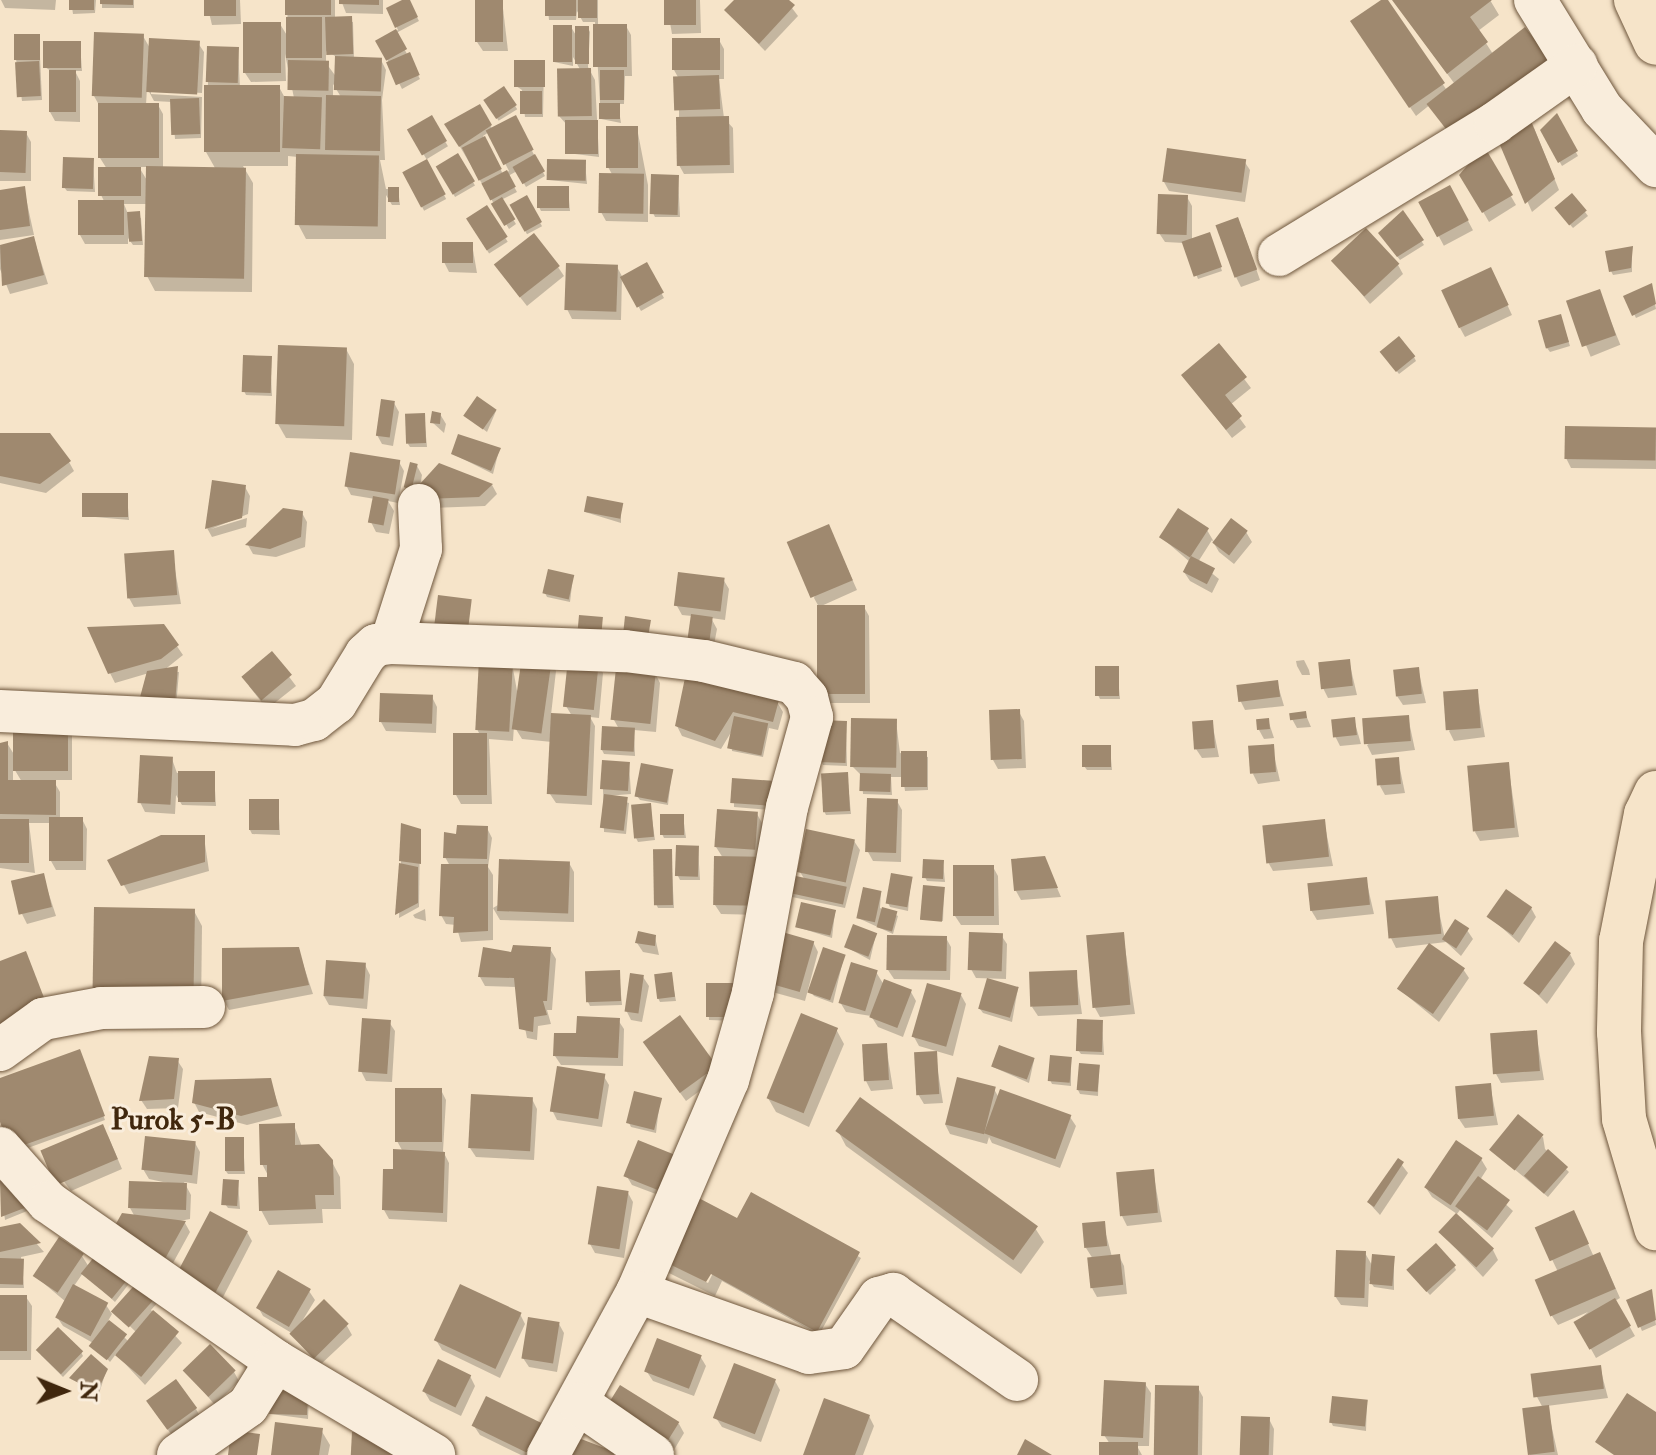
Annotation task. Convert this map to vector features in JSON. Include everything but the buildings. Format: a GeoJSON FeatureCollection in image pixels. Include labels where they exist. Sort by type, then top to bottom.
{"type":"FeatureCollection","features":[{"type":"Feature","properties":{"kind":"main road"},"geometry":{"type":"LineString","coordinates":[[1636,0],[1656,43]]}},
{"type":"Feature","properties":{"kind":"main road"},"geometry":{"type":"LineString","coordinates":[[1653,807],[1621,941],[1619,1032],[1624,1119],[1656,1228]]}},
{"type":"Feature","properties":{"kind":"street"},"geometry":{"type":"LineString","coordinates":[[1535,0],[1602,109],[1656,166]]}},
{"type":"Feature","properties":{"kind":"street"},"geometry":{"type":"LineString","coordinates":[[1279,255],[1495,123],[1577,65]]}},
{"type":"Feature","properties":{"kind":"street"},"geometry":{"type":"LineString","coordinates":[[391,643],[416,574],[419,505]]}},
{"type":"Feature","properties":{"kind":"street"},"geometry":{"type":"LineString","coordinates":[[0,711],[295,725],[314,720],[336,703],[366,654],[376,645],[391,643],[625,651],[704,661],[794,683],[807,698],[812,717],[787,807],[753,993],[728,1080],[637,1292],[579,1404],[548,1455]]}},
{"type":"Feature","properties":{"kind":"street"},"geometry":{"type":"LineString","coordinates":[[0,1050],[43,1019],[101,1008],[204,1007]]}},
{"type":"Feature","properties":{"kind":"street"},"geometry":{"type":"LineString","coordinates":[[0,1148],[48,1202],[276,1361],[434,1455]]}},
{"type":"Feature","properties":{"kind":"street"},"geometry":{"type":"LineString","coordinates":[[637,1292],[809,1353],[844,1348],[879,1298],[893,1294],[1017,1380]]}},
{"type":"Feature","properties":{"kind":"street"},"geometry":{"type":"LineString","coordinates":[[178,1455],[248,1406],[276,1361]]}},
{"type":"Feature","properties":{"kind":"street"},"geometry":{"type":"LineString","coordinates":[[579,1404],[653,1455]]}},
{"type":"Feature","properties":{"kind":"district","name":"Purok 5-B"},"geometry":{"type":"Point","coordinates":[173,1120]}}]}
